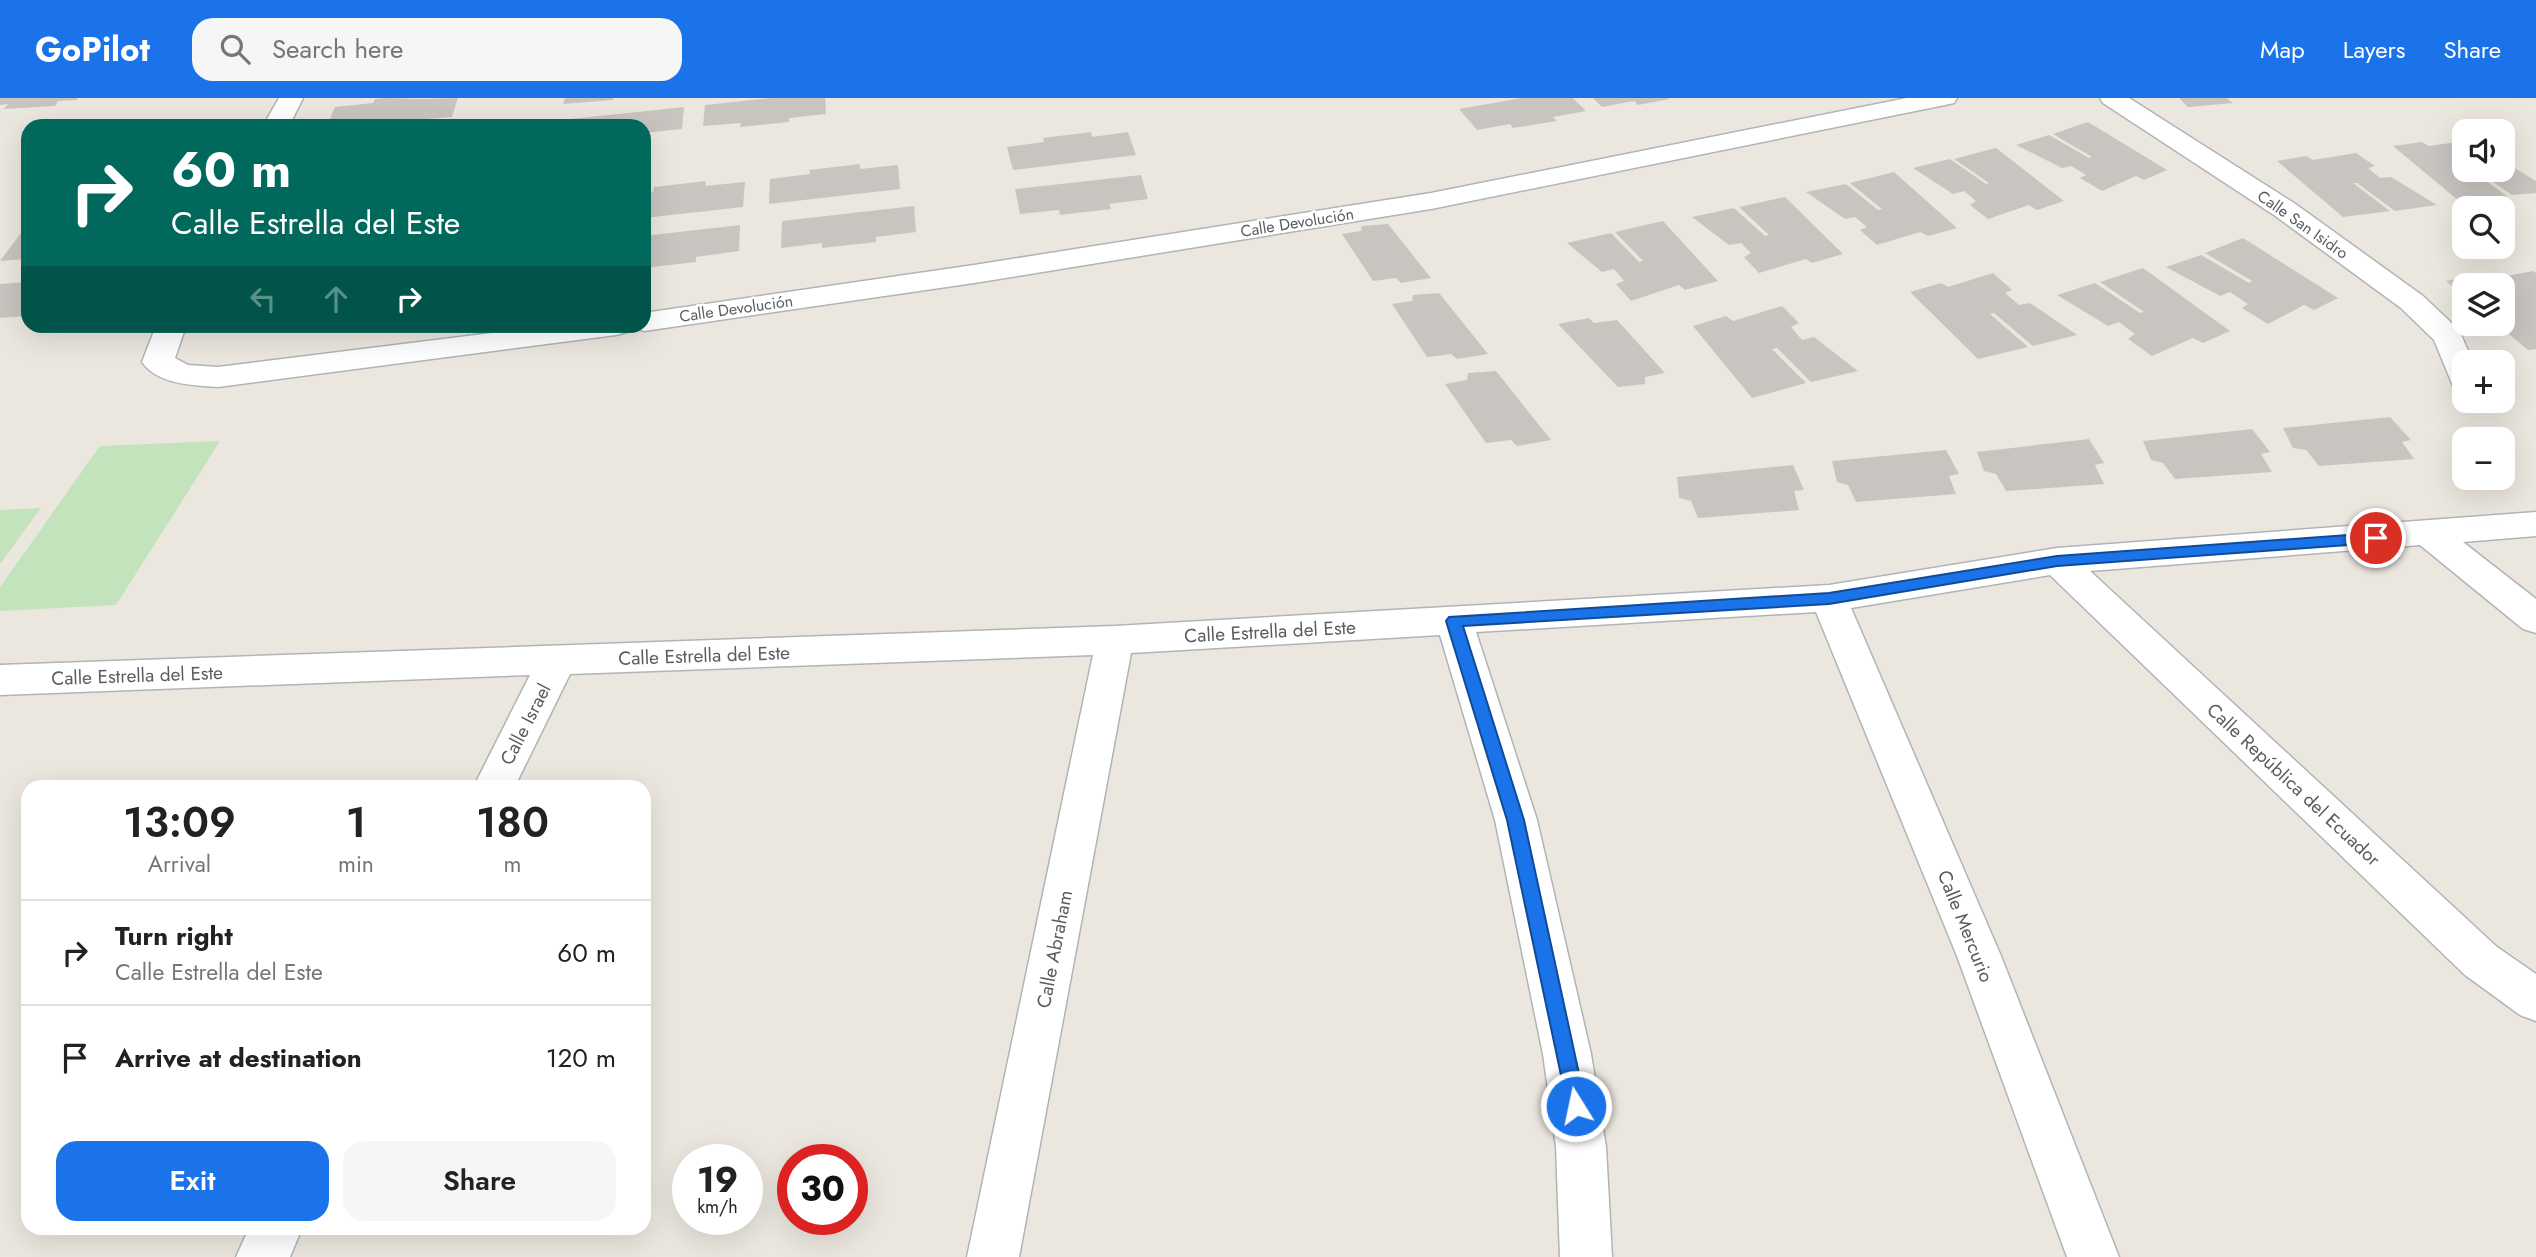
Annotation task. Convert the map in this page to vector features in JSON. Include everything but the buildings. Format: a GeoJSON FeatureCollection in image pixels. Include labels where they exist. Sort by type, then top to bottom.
{"type":"FeatureCollection","features":[{"type":"Feature","properties":{"kind":"street"},"geometry":{"type":"LineString","coordinates":[[280,119],[291,98]]}},
{"type":"Feature","properties":{"kind":"street","name":"Calle Devolución"},"geometry":{"type":"LineString","coordinates":[[651,320],[974,274],[1431,201],[1945,98]]}},
{"type":"Feature","properties":{"kind":"street","name":"Calle San Isidro"},"geometry":{"type":"LineString","coordinates":[[2112,98],[2284,209],[2412,302],[2448,337],[2453,350]]}},
{"type":"Feature","properties":{"kind":"street"},"geometry":{"type":"LineString","coordinates":[[168,333],[158,362],[182,374],[218,377],[562,333]]}},
{"type":"Feature","properties":{"kind":"street","name":"Calle Estrella del Este"},"geometry":{"type":"LineString","coordinates":[[0,680],[1115,640],[1829,598],[2057,561],[2536,524]]}},
{"type":"Feature","properties":{"kind":"street"},"geometry":{"type":"LineString","coordinates":[[2429,534],[2536,620]]}},
{"type":"Feature","properties":{"kind":"street","name":"Calle República del Ecuador"},"geometry":{"type":"LineString","coordinates":[[2057,561],[2481,961],[2536,1000]]}},
{"type":"Feature","properties":{"kind":"street","name":"Calle Mercurio"},"geometry":{"type":"LineString","coordinates":[[1829,598],[1979,957],[2093,1257]]}},
{"type":"Feature","properties":{"kind":"street"},"geometry":{"type":"LineString","coordinates":[[1454,621],[1516,820],[1567,1054],[1581,1147],[1586,1257]]}},
{"type":"Feature","properties":{"kind":"street","name":"Calle Abraham"},"geometry":{"type":"LineString","coordinates":[[993,1257],[1115,640]]}},
{"type":"Feature","properties":{"kind":"street","name":"Calle Israel"},"geometry":{"type":"LineString","coordinates":[[497,780],[556,660]]}},
{"type":"Feature","properties":{"kind":"street"},"geometry":{"type":"LineString","coordinates":[[262,1257],[273,1235]]}},
{"type":"Feature","properties":{"kind":"green space"},"geometry":{"type":"Polygon","coordinates":[[[220,441],[116,605],[0,611],[0,587],[100,446],[220,441]]]}},
{"type":"Feature","properties":{"kind":"green space"},"geometry":{"type":"Polygon","coordinates":[[[41,508],[0,564],[0,510],[41,508]]]}},
{"type":"Feature","properties":{"kind":"route"},"geometry":{"type":"LineString","coordinates":[[1576,1106],[1516,820],[1454,621],[1829,598],[2057,561],[2376,538]]}}]}
